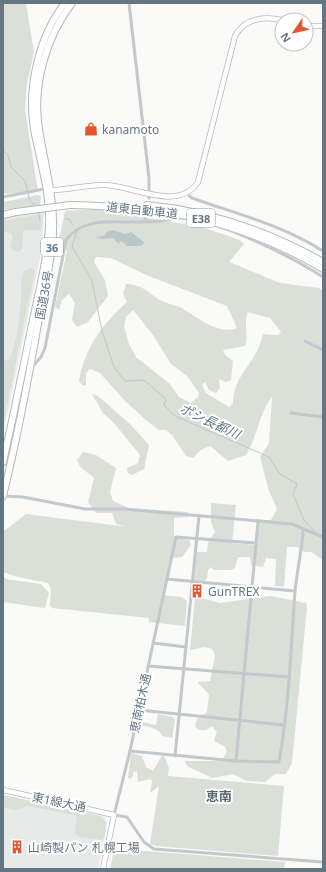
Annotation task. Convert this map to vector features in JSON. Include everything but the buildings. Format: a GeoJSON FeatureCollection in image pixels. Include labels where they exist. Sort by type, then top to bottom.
{"type":"FeatureCollection","features":[{"type":"Feature","properties":{"kind":"highway","name":"国道36号"},"geometry":{"type":"LineString","coordinates":[[3,496],[31,364],[52,245],[54,225],[34,127],[32,102],[35,76],[42,49],[52,24],[65,3]]}},
{"type":"Feature","properties":{"kind":"highway","name":"国道36号"},"geometry":{"type":"LineString","coordinates":[[3,462],[44,265],[49,226],[47,190],[39,128],[38,103],[40,77],[46,51],[56,28],[72,3]]}},
{"type":"Feature","properties":{"kind":"highway","name":"道東自動車道"},"geometry":{"type":"LineString","coordinates":[[3,214],[70,205],[118,203],[141,204],[199,212],[249,227],[288,243],[323,262]]}},
{"type":"Feature","properties":{"kind":"highway","name":"道東自動車道"},"geometry":{"type":"LineString","coordinates":[[70,205],[141,208],[197,217],[248,232],[284,248],[323,269]]}},
{"type":"Feature","properties":{"kind":"street"},"geometry":{"type":"LineString","coordinates":[[129,3],[150,196]]}},
{"type":"Feature","properties":{"kind":"street"},"geometry":{"type":"LineString","coordinates":[[3,197],[13,194],[47,190],[107,185],[150,196],[172,197],[186,193],[195,188],[198,182],[235,36],[243,26],[251,20],[266,18],[274,19]]}},
{"type":"Feature","properties":{"kind":"street"},"geometry":{"type":"LineString","coordinates":[[186,193],[192,198],[279,228],[302,238],[323,251]]}},
{"type":"Feature","properties":{"kind":"street"},"geometry":{"type":"LineString","coordinates":[[145,221],[147,212]]}},
{"type":"Feature","properties":{"kind":"street"},"geometry":{"type":"LineString","coordinates":[[31,364],[34,365],[38,362],[43,354],[55,288],[66,240],[75,229],[107,221],[163,221],[177,218],[222,228],[265,246],[323,277]]}},
{"type":"Feature","properties":{"kind":"street"},"geometry":{"type":"LineString","coordinates":[[44,293],[55,288]]}},
{"type":"Feature","properties":{"kind":"street"},"geometry":{"type":"LineString","coordinates":[[305,340],[323,350]]}},
{"type":"Feature","properties":{"kind":"street"},"geometry":{"type":"LineString","coordinates":[[291,413],[323,417]]}},
{"type":"Feature","properties":{"kind":"street"},"geometry":{"type":"LineString","coordinates":[[3,496],[23,497],[85,509],[123,509],[292,524],[323,536]]}},
{"type":"Feature","properties":{"kind":"street"},"geometry":{"type":"LineString","coordinates":[[175,756],[199,516]]}},
{"type":"Feature","properties":{"kind":"street"},"geometry":{"type":"LineString","coordinates":[[236,761],[258,522]]}},
{"type":"Feature","properties":{"kind":"street"},"geometry":{"type":"LineString","coordinates":[[130,750],[175,756],[236,761],[279,762],[289,677],[295,591],[303,534],[302,529]]}},
{"type":"Feature","properties":{"kind":"street","name":"恵南柏木通"},"geometry":{"type":"LineString","coordinates":[[102,869],[139,710],[176,537],[197,538]]}},
{"type":"Feature","properties":{"kind":"street"},"geometry":{"type":"LineString","coordinates":[[197,538],[256,543]]}},
{"type":"Feature","properties":{"kind":"street"},"geometry":{"type":"LineString","coordinates":[[167,579],[295,591]]}},
{"type":"Feature","properties":{"kind":"street"},"geometry":{"type":"LineString","coordinates":[[153,643],[186,647]]}},
{"type":"Feature","properties":{"kind":"street"},"geometry":{"type":"LineString","coordinates":[[148,666],[244,672],[289,677]]}},
{"type":"Feature","properties":{"kind":"street"},"geometry":{"type":"LineString","coordinates":[[139,710],[284,725]]}},
{"type":"Feature","properties":{"kind":"street","name":"東1線大通"},"geometry":{"type":"LineString","coordinates":[[3,790],[114,814]]}},
{"type":"Feature","properties":{"kind":"street"},"geometry":{"type":"LineString","coordinates":[[114,814],[127,817],[144,842],[154,849],[323,862]]}},
{"type":"Feature","properties":{"kind":"shaded area"},"geometry":{"type":"Polygon","coordinates":[[[3,3],[26,3],[34,52],[27,84],[25,110],[38,191],[3,194],[3,3]]]}},
{"type":"Feature","properties":{"kind":"shaded area"},"geometry":{"type":"Polygon","coordinates":[[[38,195],[41,196],[40,205],[3,210],[3,202],[38,195]]]}},
{"type":"Feature","properties":{"kind":"shaded area"},"geometry":{"type":"Polygon","coordinates":[[[101,209],[205,228],[240,240],[244,244],[229,262],[280,283],[319,288],[323,291],[323,560],[311,552],[304,552],[297,547],[287,547],[284,587],[275,586],[276,559],[266,558],[263,567],[251,565],[250,557],[238,557],[235,568],[231,570],[214,570],[211,567],[208,570],[207,579],[204,581],[194,580],[197,552],[207,552],[208,543],[215,532],[211,522],[211,503],[236,505],[232,543],[257,545],[259,524],[263,520],[271,520],[277,509],[269,491],[260,457],[269,443],[272,396],[263,412],[253,441],[246,455],[228,461],[210,446],[201,450],[193,458],[186,456],[172,435],[166,430],[159,430],[147,421],[125,401],[100,373],[90,369],[86,373],[86,385],[83,386],[79,381],[90,347],[96,337],[102,328],[127,302],[123,294],[126,284],[137,286],[162,301],[180,307],[207,324],[230,330],[237,328],[227,306],[146,275],[111,258],[96,257],[94,262],[105,280],[108,296],[88,322],[77,327],[72,320],[75,303],[69,294],[62,300],[59,310],[55,307],[67,251],[59,240],[65,211],[101,209]],[[133,310],[126,317],[124,326],[129,344],[136,357],[170,384],[179,397],[191,403],[198,397],[199,393],[187,376],[171,364],[153,335],[133,310]],[[248,312],[246,320],[245,346],[223,350],[225,355],[233,361],[231,380],[225,382],[219,379],[220,388],[216,393],[209,390],[205,382],[202,385],[206,393],[229,407],[233,403],[237,383],[256,353],[263,334],[278,335],[281,332],[270,318],[248,312]]]}},
{"type":"Feature","properties":{"kind":"shaded area"},"geometry":{"type":"Polygon","coordinates":[[[44,210],[42,249],[3,435],[3,218],[44,210]]]}},
{"type":"Feature","properties":{"kind":"shaded area"},"geometry":{"type":"Polygon","coordinates":[[[42,214],[41,230],[23,231],[22,249],[19,252],[14,251],[10,247],[13,236],[10,233],[3,232],[3,221],[42,214]]]}},
{"type":"Feature","properties":{"kind":"shaded area"},"geometry":{"type":"Polygon","coordinates":[[[113,230],[125,234],[131,232],[145,243],[140,246],[126,246],[125,243],[120,241],[119,244],[113,238],[102,239],[95,237],[104,236],[107,232],[113,230]]]}},
{"type":"Feature","properties":{"kind":"shaded area"},"geometry":{"type":"Polygon","coordinates":[[[32,268],[35,270],[3,425],[3,361],[10,359],[16,336],[20,312],[22,276],[25,270],[32,268]]]}},
{"type":"Feature","properties":{"kind":"shaded area"},"geometry":{"type":"Polygon","coordinates":[[[92,394],[98,396],[131,425],[149,445],[144,469],[132,475],[128,473],[127,468],[138,463],[140,455],[114,423],[103,413],[92,394]]]}},
{"type":"Feature","properties":{"kind":"shaded area"},"geometry":{"type":"Polygon","coordinates":[[[83,452],[96,455],[116,468],[110,492],[113,501],[129,508],[188,512],[189,517],[174,518],[174,536],[189,540],[191,545],[182,557],[170,558],[163,595],[181,597],[187,601],[185,626],[149,622],[149,618],[52,608],[50,606],[51,589],[48,583],[18,577],[3,572],[4,531],[26,514],[128,527],[116,524],[112,513],[96,513],[88,502],[94,478],[78,463],[77,460],[83,452]]]}},
{"type":"Feature","properties":{"kind":"shaded area"},"geometry":{"type":"Polygon","coordinates":[[[3,576],[6,579],[41,584],[49,593],[45,608],[3,602],[3,576]]]}},
{"type":"Feature","properties":{"kind":"shaded area"},"geometry":{"type":"Polygon","coordinates":[[[271,596],[306,603],[307,607],[292,763],[286,774],[275,774],[265,782],[247,781],[233,774],[212,778],[187,766],[185,761],[221,761],[227,752],[225,747],[214,741],[217,732],[212,726],[206,730],[198,730],[195,726],[197,719],[207,712],[209,694],[197,682],[210,681],[215,655],[212,649],[205,647],[190,650],[195,598],[198,597],[220,603],[271,596]]]}},
{"type":"Feature","properties":{"kind":"shaded area"},"geometry":{"type":"Polygon","coordinates":[[[158,714],[173,717],[175,721],[172,738],[163,736],[159,731],[153,728],[140,725],[142,722],[156,725],[158,714]]]}},
{"type":"Feature","properties":{"kind":"shaded area"},"geometry":{"type":"Polygon","coordinates":[[[131,753],[142,756],[146,767],[153,771],[161,757],[164,756],[169,768],[168,776],[284,786],[278,856],[156,846],[150,844],[159,786],[150,793],[152,782],[151,779],[138,782],[137,771],[133,772],[133,776],[130,779],[128,778],[131,753]]]}},
{"type":"Feature","properties":{"kind":"shaded area"},"geometry":{"type":"Polygon","coordinates":[[[3,795],[105,817],[107,824],[98,869],[3,869],[3,795]]]}},
{"type":"Feature","properties":{"kind":"shaded area"},"geometry":{"type":"Polygon","coordinates":[[[3,795],[101,816],[106,823],[105,836],[102,840],[79,837],[75,833],[77,816],[75,815],[27,806],[16,810],[3,808],[3,795]]]}},
{"type":"Feature","properties":{"kind":"shaded area"},"geometry":{"type":"Polygon","coordinates":[[[120,849],[285,862],[284,869],[110,869],[114,850],[120,849]]]}},
{"type":"Feature","properties":{"kind":"waterway","name":"ポシ長都川"},"geometry":{"type":"LineString","coordinates":[[3,150],[8,155],[11,167],[25,181],[30,201],[36,206]]}},
{"type":"Feature","properties":{"kind":"waterway","name":"ポシ長都川"},"geometry":{"type":"LineString","coordinates":[[38,211],[40,220]]}},
{"type":"Feature","properties":{"kind":"waterway","name":"ポシ長都川"},"geometry":{"type":"LineString","coordinates":[[65,219],[69,219],[73,225]]}},
{"type":"Feature","properties":{"kind":"waterway","name":"ポシ長都川"},"geometry":{"type":"LineString","coordinates":[[77,232],[72,246],[92,281],[102,331],[114,367],[125,381],[144,380],[166,399],[164,405],[175,416],[269,457],[280,474],[297,484],[293,494],[304,520],[316,533]]}},
{"type":"Feature","properties":{"kind":"place","name":"kanamoto"},"geometry":{"type":"Point","coordinates":[91,129]}},
{"type":"Feature","properties":{"kind":"place","name":"GunTREX"},"geometry":{"type":"Point","coordinates":[197,591]}},
{"type":"Feature","properties":{"kind":"place","name":"山崎製パン 札幌工場"},"geometry":{"type":"Point","coordinates":[17,847]}},
{"type":"Feature","properties":{"kind":"district","name":"恵南"},"geometry":{"type":"Point","coordinates":[219,796]}}]}
